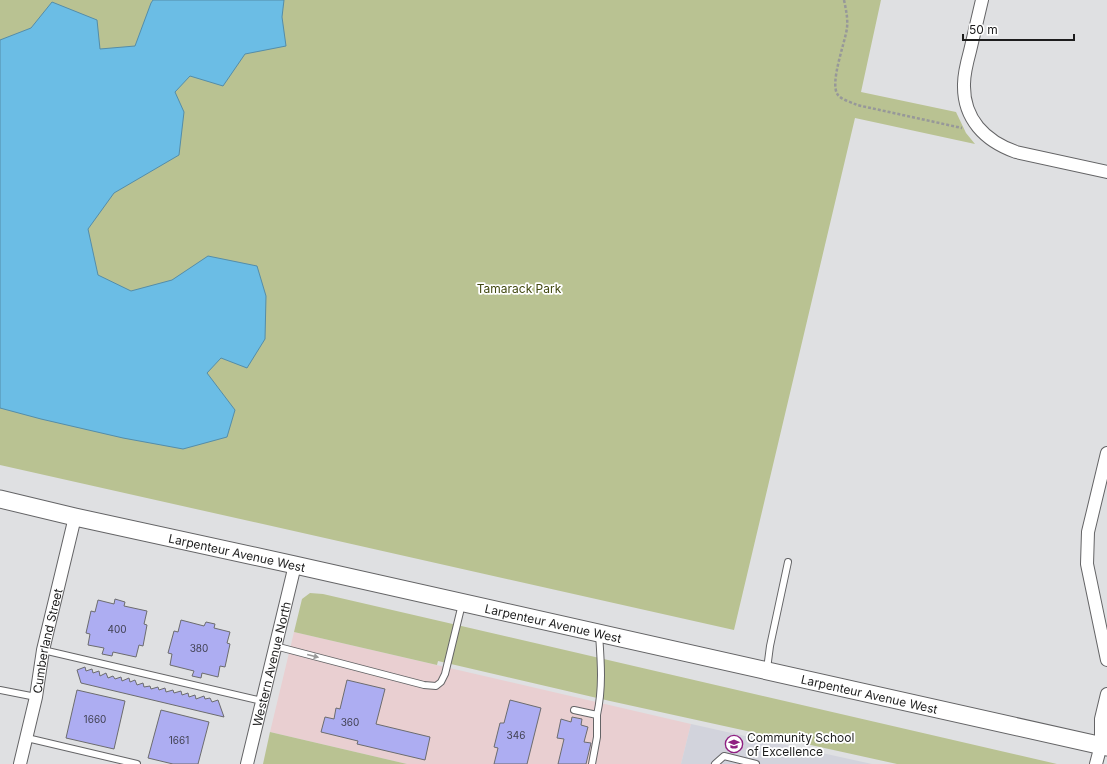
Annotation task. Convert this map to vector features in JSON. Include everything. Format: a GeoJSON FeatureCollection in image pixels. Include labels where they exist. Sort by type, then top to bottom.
{"type":"FeatureCollection","features":[{"type":"Feature","properties":{"kind":"main road","name":"Larpenteur Avenue West"},"geometry":{"type":"LineString","coordinates":[[0,499],[1104,746]]}},
{"type":"Feature","properties":{"kind":"street"},"geometry":{"type":"LineString","coordinates":[[982,0],[965,71],[964,84],[965,100],[970,115],[978,128],[1002,147],[1016,152],[1107,172]]}},
{"type":"Feature","properties":{"kind":"street"},"geometry":{"type":"LineString","coordinates":[[1107,453],[1088,532],[1087,564],[1107,660]]}},
{"type":"Feature","properties":{"kind":"street","name":"Cumberland Street"},"geometry":{"type":"LineString","coordinates":[[20,764],[36,698],[44,650],[75,517]]}},
{"type":"Feature","properties":{"kind":"street","name":"Western Avenue North"},"geometry":{"type":"LineString","coordinates":[[247,764],[295,565]]}},
{"type":"Feature","properties":{"kind":"street"},"geometry":{"type":"LineString","coordinates":[[1096,764],[1104,746],[1101,719],[1107,694]]}},
{"type":"Feature","properties":{"kind":"lane"},"geometry":{"type":"LineString","coordinates":[[767,670],[775,619],[788,562]]}},
{"type":"Feature","properties":{"kind":"lane"},"geometry":{"type":"LineString","coordinates":[[275,646],[402,679],[436,686],[441,682],[445,674],[462,602]]}},
{"type":"Feature","properties":{"kind":"lane"},"geometry":{"type":"LineString","coordinates":[[592,764],[597,737],[597,715],[601,695],[602,677],[598,632]]}},
{"type":"Feature","properties":{"kind":"lane"},"geometry":{"type":"LineString","coordinates":[[44,650],[262,701]]}},
{"type":"Feature","properties":{"kind":"lane"},"geometry":{"type":"LineString","coordinates":[[0,690],[36,698]]}},
{"type":"Feature","properties":{"kind":"lane"},"geometry":{"type":"LineString","coordinates":[[574,710],[597,715]]}},
{"type":"Feature","properties":{"kind":"lane"},"geometry":{"type":"LineString","coordinates":[[27,738],[137,764]]}},
{"type":"Feature","properties":{"kind":"lane"},"geometry":{"type":"LineString","coordinates":[[715,764],[724,756],[756,764]]}},
{"type":"Feature","properties":{"kind":"path"},"geometry":{"type":"LineString","coordinates":[[844,0],[847,15],[846,30],[834,85],[838,94],[844,100],[857,105],[962,128],[978,128]]}},
{"type":"Feature","properties":{"kind":"shaded area"},"geometry":{"type":"Polygon","coordinates":[[[294,632],[691,724],[681,764],[407,764],[270,732],[294,632]]]}},
{"type":"Feature","properties":{"kind":"shaded area","name":"Community School of Excellence"},"geometry":{"type":"Polygon","coordinates":[[[691,724],[872,764],[681,764],[691,724]]]}},
{"type":"Feature","properties":{"kind":"green space","name":"Tamarack Park"},"geometry":{"type":"Polygon","coordinates":[[[0,0],[881,0],[861,92],[956,112],[966,133],[975,144],[855,118],[734,630],[0,465],[0,0]]]}},
{"type":"Feature","properties":{"kind":"green space"},"geometry":{"type":"Polygon","coordinates":[[[310,593],[323,594],[1057,764],[897,764],[610,701],[438,661],[437,665],[294,632],[302,599],[310,593]]]}},
{"type":"Feature","properties":{"kind":"green space"},"geometry":{"type":"Polygon","coordinates":[[[270,732],[407,764],[263,764],[270,732]]]}},
{"type":"Feature","properties":{"kind":"water"},"geometry":{"type":"Polygon","coordinates":[[[153,0],[284,0],[282,17],[286,46],[245,54],[223,86],[190,76],[175,92],[184,112],[179,155],[114,193],[88,229],[98,275],[131,291],[172,280],[208,256],[257,266],[266,296],[265,339],[247,368],[221,358],[207,373],[235,410],[227,437],[183,449],[123,438],[0,408],[0,40],[31,28],[52,2],[97,20],[100,49],[135,46],[153,0]]]}},
{"type":"Feature","properties":{"kind":"building"},"geometry":{"type":"Polygon","coordinates":[[[115,599],[125,602],[124,606],[147,611],[144,624],[147,625],[143,646],[139,645],[136,657],[113,652],[112,656],[102,654],[104,648],[88,645],[90,634],[86,633],[91,611],[95,612],[98,600],[114,604],[115,599]]]}},
{"type":"Feature","properties":{"kind":"building"},"geometry":{"type":"Polygon","coordinates":[[[181,620],[204,626],[206,622],[215,624],[214,628],[230,632],[227,643],[230,644],[225,667],[220,666],[218,677],[202,673],[201,678],[192,676],[194,671],[170,665],[172,654],[168,653],[174,631],[178,632],[181,620]]]}},
{"type":"Feature","properties":{"kind":"building"},"geometry":{"type":"Polygon","coordinates":[[[85,667],[86,671],[92,669],[93,673],[99,671],[100,676],[106,673],[108,678],[113,676],[115,679],[121,677],[122,681],[129,678],[130,682],[135,680],[137,685],[143,683],[144,687],[150,686],[151,689],[158,687],[159,690],[165,688],[166,692],[173,690],[174,693],[181,691],[182,695],[188,693],[189,697],[195,695],[196,699],[204,696],[205,699],[210,698],[212,702],[218,700],[224,717],[81,683],[77,670],[85,667]]]}},
{"type":"Feature","properties":{"kind":"building"},"geometry":{"type":"Polygon","coordinates":[[[347,680],[385,689],[376,724],[430,737],[425,760],[357,744],[358,741],[321,732],[325,717],[334,719],[336,708],[340,709],[347,680]]]}},
{"type":"Feature","properties":{"kind":"building"},"geometry":{"type":"Polygon","coordinates":[[[77,690],[125,701],[114,749],[66,738],[77,690]]]}},
{"type":"Feature","properties":{"kind":"building"},"geometry":{"type":"Polygon","coordinates":[[[510,700],[541,708],[527,764],[494,764],[498,748],[494,747],[500,723],[504,723],[510,700]]]}},
{"type":"Feature","properties":{"kind":"building"},"geometry":{"type":"Polygon","coordinates":[[[161,710],[209,722],[198,764],[173,764],[148,758],[161,710]]]}},
{"type":"Feature","properties":{"kind":"building"},"geometry":{"type":"Polygon","coordinates":[[[572,717],[582,719],[581,725],[588,727],[584,742],[591,743],[586,764],[558,764],[564,739],[557,738],[561,719],[571,722],[572,717]]]}},
{"type":"Feature","properties":{"kind":"place","name":"Community School of Excellence"},"geometry":{"type":"Point","coordinates":[734,744]}}]}
